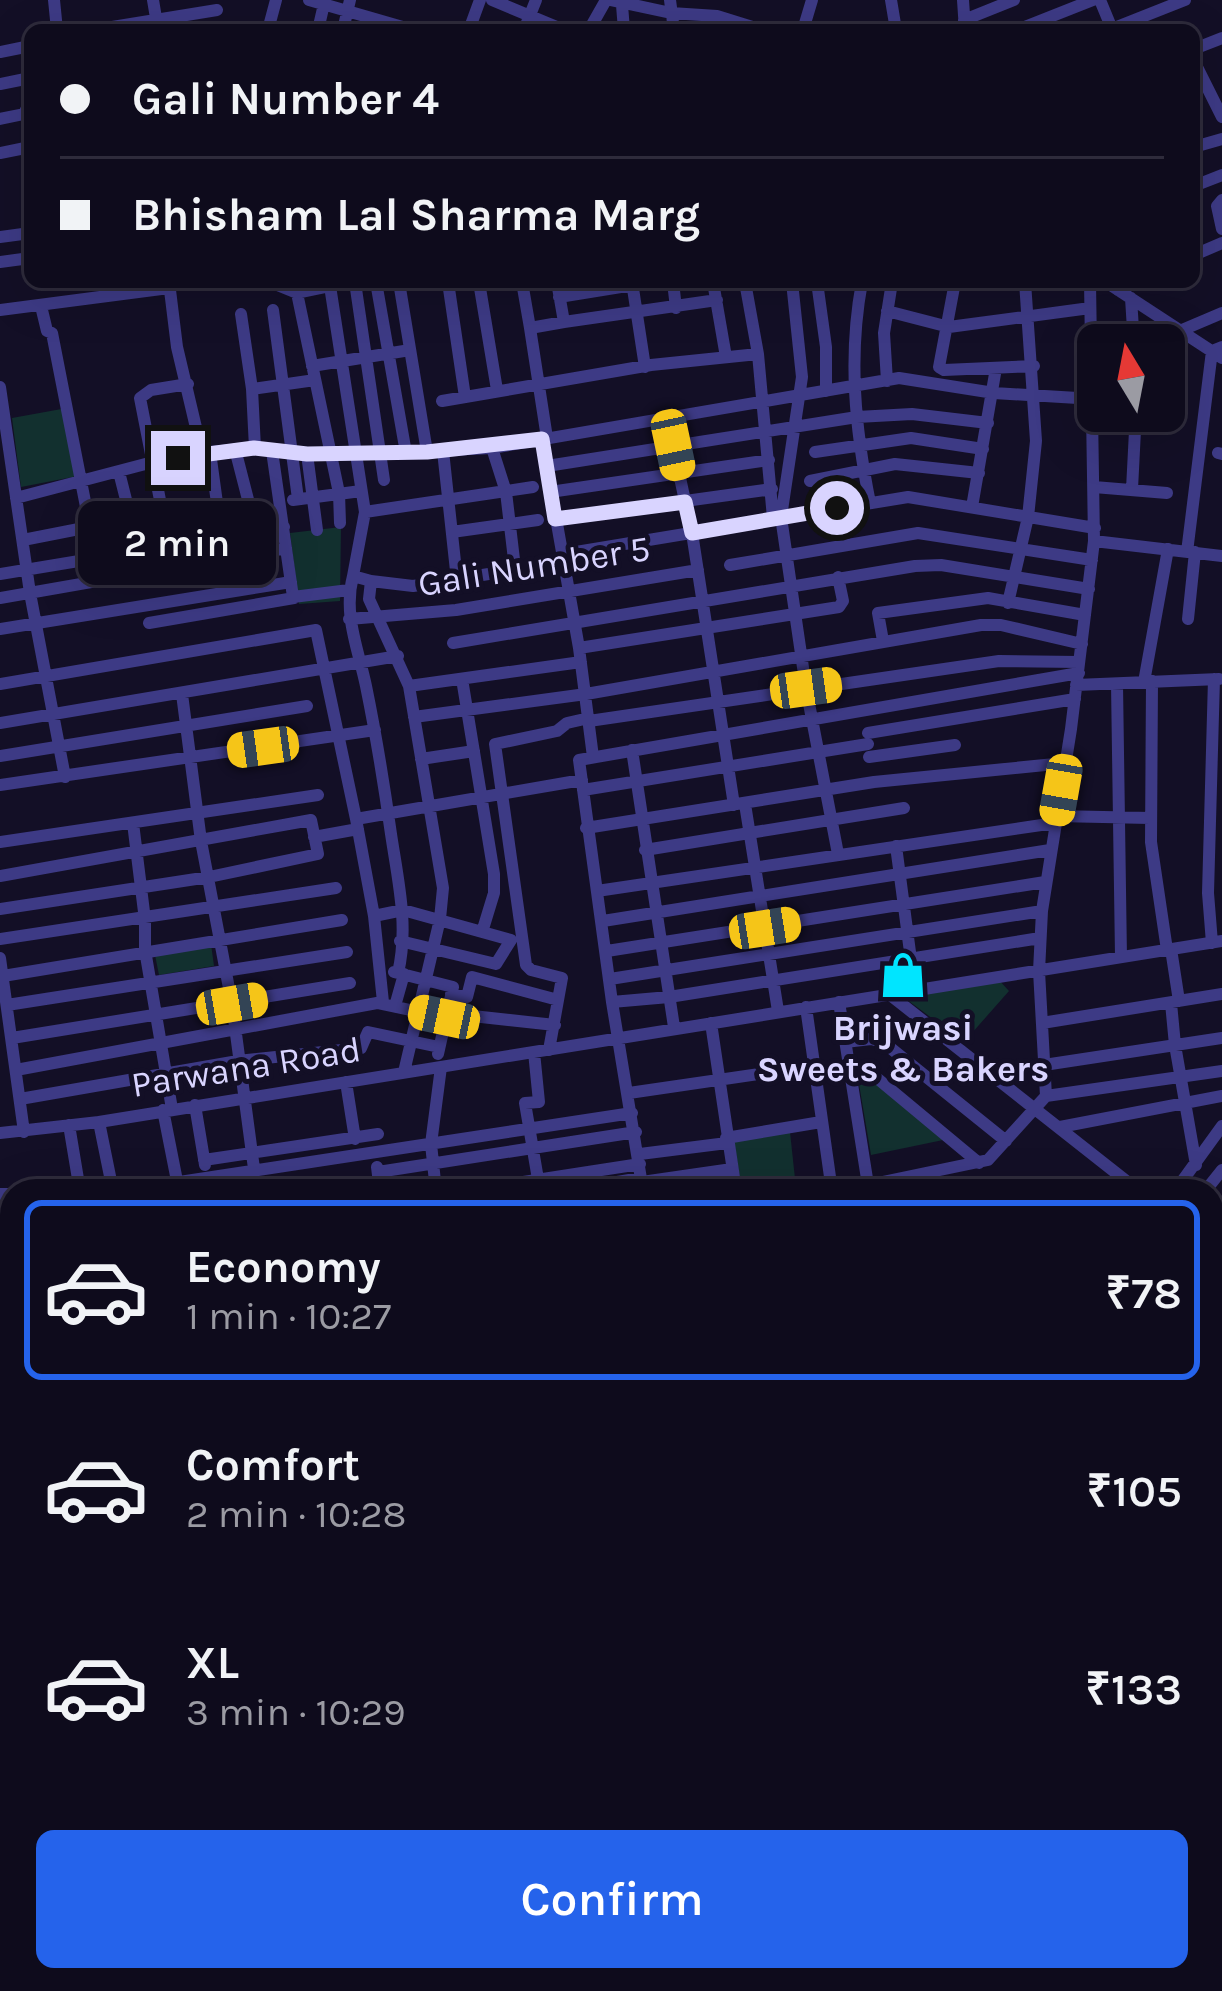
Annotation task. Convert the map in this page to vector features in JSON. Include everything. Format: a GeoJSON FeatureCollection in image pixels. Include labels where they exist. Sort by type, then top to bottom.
{"type":"FeatureCollection","features":[{"type":"Feature","properties":{"kind":"street"},"geometry":{"type":"LineString","coordinates":[[153,0],[158,24],[217,10]]}},
{"type":"Feature","properties":{"kind":"street"},"geometry":{"type":"LineString","coordinates":[[309,0],[349,6],[387,24]]}},
{"type":"Feature","properties":{"kind":"street"},"geometry":{"type":"LineString","coordinates":[[492,0],[550,24]]}},
{"type":"Feature","properties":{"kind":"street"},"geometry":{"type":"LineString","coordinates":[[526,24],[536,0]]}},
{"type":"Feature","properties":{"kind":"street"},"geometry":{"type":"LineString","coordinates":[[717,16],[722,0]]}},
{"type":"Feature","properties":{"kind":"street"},"geometry":{"type":"LineString","coordinates":[[966,24],[1014,0]]}},
{"type":"Feature","properties":{"kind":"street"},"geometry":{"type":"LineString","coordinates":[[1033,24],[1097,0]]}},
{"type":"Feature","properties":{"kind":"street"},"geometry":{"type":"LineString","coordinates":[[1124,24],[1185,0]]}},
{"type":"Feature","properties":{"kind":"street"},"geometry":{"type":"LineString","coordinates":[[613,2],[671,6],[742,24]]}},
{"type":"Feature","properties":{"kind":"street"},"geometry":{"type":"LineString","coordinates":[[319,24],[324,4]]}},
{"type":"Feature","properties":{"kind":"street"},"geometry":{"type":"LineString","coordinates":[[1200,73],[1222,117]]}},
{"type":"Feature","properties":{"kind":"street"},"geometry":{"type":"LineString","coordinates":[[1222,200],[1217,206],[1222,229]]}},
{"type":"Feature","properties":{"kind":"street"},"geometry":{"type":"LineString","coordinates":[[170,288],[225,538],[225,561]]}},
{"type":"Feature","properties":{"kind":"street"},"geometry":{"type":"LineString","coordinates":[[304,288],[313,373],[339,494],[340,523]]}},
{"type":"Feature","properties":{"kind":"street"},"geometry":{"type":"LineString","coordinates":[[330,288],[364,512],[351,583],[350,620],[375,730],[403,910],[398,973],[389,1004]]}},
{"type":"Feature","properties":{"kind":"street"},"geometry":{"type":"LineString","coordinates":[[354,288],[384,480]]}},
{"type":"Feature","properties":{"kind":"street"},"geometry":{"type":"LineString","coordinates":[[377,288],[406,453]]}},
{"type":"Feature","properties":{"kind":"street"},"geometry":{"type":"LineString","coordinates":[[400,288],[427,452]]}},
{"type":"Feature","properties":{"kind":"street"},"geometry":{"type":"LineString","coordinates":[[449,288],[465,397]]}},
{"type":"Feature","properties":{"kind":"street"},"geometry":{"type":"LineString","coordinates":[[480,288],[497,390]]}},
{"type":"Feature","properties":{"kind":"street"},"geometry":{"type":"LineString","coordinates":[[523,288],[593,757]]}},
{"type":"Feature","properties":{"kind":"street"},"geometry":{"type":"LineString","coordinates":[[557,288],[563,322]]}},
{"type":"Feature","properties":{"kind":"street"},"geometry":{"type":"LineString","coordinates":[[559,297],[588,288]]}},
{"type":"Feature","properties":{"kind":"street"},"geometry":{"type":"LineString","coordinates":[[594,288],[599,319]]}},
{"type":"Feature","properties":{"kind":"street"},"geometry":{"type":"LineString","coordinates":[[634,288],[645,367]]}},
{"type":"Feature","properties":{"kind":"street"},"geometry":{"type":"LineString","coordinates":[[674,288],[676,308]]}},
{"type":"Feature","properties":{"kind":"street"},"geometry":{"type":"LineString","coordinates":[[714,288],[726,357]]}},
{"type":"Feature","properties":{"kind":"street"},"geometry":{"type":"LineString","coordinates":[[746,288],[772,489],[788,555],[806,688],[838,854]]}},
{"type":"Feature","properties":{"kind":"street"},"geometry":{"type":"LineString","coordinates":[[777,517],[800,396],[792,288]]}},
{"type":"Feature","properties":{"kind":"street"},"geometry":{"type":"LineString","coordinates":[[818,288],[826,392]]}},
{"type":"Feature","properties":{"kind":"street"},"geometry":{"type":"LineString","coordinates":[[861,288],[853,340],[854,386],[870,503]]}},
{"type":"Feature","properties":{"kind":"street"},"geometry":{"type":"LineString","coordinates":[[887,381],[883,347],[891,288]]}},
{"type":"Feature","properties":{"kind":"street"},"geometry":{"type":"LineString","coordinates":[[954,288],[940,368],[1034,366]]}},
{"type":"Feature","properties":{"kind":"street"},"geometry":{"type":"LineString","coordinates":[[1008,602],[1028,517],[1036,441],[1026,288]]}},
{"type":"Feature","properties":{"kind":"street"},"geometry":{"type":"LineString","coordinates":[[1090,288],[1091,324]]}},
{"type":"Feature","properties":{"kind":"street"},"geometry":{"type":"LineString","coordinates":[[0,310],[120,289]]}},
{"type":"Feature","properties":{"kind":"street"},"geometry":{"type":"LineString","coordinates":[[1118,290],[1172,324]]}},
{"type":"Feature","properties":{"kind":"street"},"geometry":{"type":"LineString","coordinates":[[1118,290],[1128,324]]}},
{"type":"Feature","properties":{"kind":"street"},"geometry":{"type":"LineString","coordinates":[[530,328],[717,301]]}},
{"type":"Feature","properties":{"kind":"street"},"geometry":{"type":"LineString","coordinates":[[23,540],[87,527],[52,333],[47,332],[41,306]]}},
{"type":"Feature","properties":{"kind":"street"},"geometry":{"type":"LineString","coordinates":[[887,311],[949,327],[1090,308]]}},
{"type":"Feature","properties":{"kind":"street"},"geometry":{"type":"LineString","coordinates":[[273,310],[289,452],[316,530]]}},
{"type":"Feature","properties":{"kind":"street"},"geometry":{"type":"LineString","coordinates":[[1185,329],[1222,313]]}},
{"type":"Feature","properties":{"kind":"street"},"geometry":{"type":"LineString","coordinates":[[242,314],[254,448]]}},
{"type":"Feature","properties":{"kind":"street"},"geometry":{"type":"LineString","coordinates":[[1185,332],[1219,352],[1191,552],[1188,619]]}},
{"type":"Feature","properties":{"kind":"street"},"geometry":{"type":"LineString","coordinates":[[252,389],[340,362],[410,350]]}},
{"type":"Feature","properties":{"kind":"street"},"geometry":{"type":"LineString","coordinates":[[442,401],[758,353]]}},
{"type":"Feature","properties":{"kind":"street"},"geometry":{"type":"LineString","coordinates":[[972,508],[997,368]]}},
{"type":"Feature","properties":{"kind":"street"},"geometry":{"type":"LineString","coordinates":[[16,498],[206,452],[254,448],[307,454],[406,453],[492,448],[910,378],[994,394],[1077,398]]}},
{"type":"Feature","properties":{"kind":"street"},"geometry":{"type":"LineString","coordinates":[[169,546],[140,398],[152,390],[188,384]]}},
{"type":"Feature","properties":{"kind":"street"},"geometry":{"type":"LineString","coordinates":[[0,387],[6,468],[16,498],[65,777]]}},
{"type":"Feature","properties":{"kind":"street"},"geometry":{"type":"LineString","coordinates":[[547,466],[857,417],[932,416],[988,423]]}},
{"type":"Feature","properties":{"kind":"street"},"geometry":{"type":"LineString","coordinates":[[919,465],[932,416]]}},
{"type":"Feature","properties":{"kind":"street"},"geometry":{"type":"LineString","coordinates":[[667,418],[692,533],[704,631],[730,768],[750,833],[778,1011]]}},
{"type":"Feature","properties":{"kind":"street"},"geometry":{"type":"LineString","coordinates":[[1046,1096],[1040,938],[1095,535],[1094,432]]}},
{"type":"Feature","properties":{"kind":"street"},"geometry":{"type":"LineString","coordinates":[[1132,489],[1135,432]]}},
{"type":"Feature","properties":{"kind":"street"},"geometry":{"type":"LineString","coordinates":[[815,452],[901,439],[983,449]]}},
{"type":"Feature","properties":{"kind":"street"},"geometry":{"type":"LineString","coordinates":[[492,448],[506,492],[515,568]]}},
{"type":"Feature","properties":{"kind":"street"},"geometry":{"type":"LineString","coordinates":[[236,449],[262,554]]}},
{"type":"Feature","properties":{"kind":"street"},"geometry":{"type":"LineString","coordinates":[[272,451],[294,598]]}},
{"type":"Feature","properties":{"kind":"street"},"geometry":{"type":"LineString","coordinates":[[443,451],[457,580]]}},
{"type":"Feature","properties":{"kind":"street"},"geometry":{"type":"LineString","coordinates":[[304,498],[307,454]]}},
{"type":"Feature","properties":{"kind":"street"},"geometry":{"type":"LineString","coordinates":[[550,492],[769,460]]}},
{"type":"Feature","properties":{"kind":"street"},"geometry":{"type":"LineString","coordinates":[[810,481],[895,464],[979,472]]}},
{"type":"Feature","properties":{"kind":"street"},"geometry":{"type":"LineString","coordinates":[[119,472],[139,550]]}},
{"type":"Feature","properties":{"kind":"street"},"geometry":{"type":"LineString","coordinates":[[364,512],[533,487]]}},
{"type":"Feature","properties":{"kind":"street"},"geometry":{"type":"LineString","coordinates":[[1094,487],[1167,493]]}},
{"type":"Feature","properties":{"kind":"street"},"geometry":{"type":"LineString","coordinates":[[555,519],[772,489]]}},
{"type":"Feature","properties":{"kind":"street"},"geometry":{"type":"LineString","coordinates":[[280,502],[362,491]]}},
{"type":"Feature","properties":{"kind":"street"},"geometry":{"type":"LineString","coordinates":[[149,623],[294,598],[351,583],[413,586],[457,580],[908,496],[1222,556]]}},
{"type":"Feature","properties":{"kind":"street"},"geometry":{"type":"LineString","coordinates":[[452,532],[538,520]]}},
{"type":"Feature","properties":{"kind":"street"},"geometry":{"type":"LineString","coordinates":[[0,574],[284,527]]}},
{"type":"Feature","properties":{"kind":"street"},"geometry":{"type":"LineString","coordinates":[[730,565],[918,533],[1092,560]]}},
{"type":"Feature","properties":{"kind":"street"},"geometry":{"type":"LineString","coordinates":[[0,598],[286,548]]}},
{"type":"Feature","properties":{"kind":"street"},"geometry":{"type":"LineString","coordinates":[[1168,549],[1148,682],[1150,818],[1175,1002],[1174,1045],[1192,1170],[1199,1179]]}},
{"type":"Feature","properties":{"kind":"street"},"geometry":{"type":"LineString","coordinates":[[452,643],[928,565],[1088,589]]}},
{"type":"Feature","properties":{"kind":"street","name":"Gali Number 5"},"geometry":{"type":"LineString","coordinates":[[350,620],[698,570]]}},
{"type":"Feature","properties":{"kind":"street"},"geometry":{"type":"LineString","coordinates":[[409,686],[842,606],[838,578]]}},
{"type":"Feature","properties":{"kind":"street"},"geometry":{"type":"LineString","coordinates":[[371,581],[368,596],[409,686],[443,887],[440,919],[404,1072]]}},
{"type":"Feature","properties":{"kind":"street"},"geometry":{"type":"LineString","coordinates":[[0,629],[291,582]]}},
{"type":"Feature","properties":{"kind":"street"},"geometry":{"type":"LineString","coordinates":[[883,641],[878,613],[968,599],[1085,615]]}},
{"type":"Feature","properties":{"kind":"street"},"geometry":{"type":"LineString","coordinates":[[414,717],[586,694],[711,669],[993,625],[1082,644]]}},
{"type":"Feature","properties":{"kind":"street"},"geometry":{"type":"LineString","coordinates":[[0,684],[314,630],[319,635],[357,824],[389,1004]]}},
{"type":"Feature","properties":{"kind":"street"},"geometry":{"type":"LineString","coordinates":[[0,723],[398,656]]}},
{"type":"Feature","properties":{"kind":"street"},"geometry":{"type":"LineString","coordinates":[[550,1049],[561,976],[526,965],[495,744],[557,731],[567,723],[999,662],[1117,684],[1218,678],[1208,893],[1217,942]]}},
{"type":"Feature","properties":{"kind":"street"},"geometry":{"type":"LineString","coordinates":[[462,679],[495,884],[481,929],[466,957]]}},
{"type":"Feature","properties":{"kind":"street"},"geometry":{"type":"LineString","coordinates":[[641,1174],[579,760],[866,709],[1077,680]]}},
{"type":"Feature","properties":{"kind":"street"},"geometry":{"type":"LineString","coordinates":[[868,745],[1077,680]]}},
{"type":"Feature","properties":{"kind":"street"},"geometry":{"type":"LineString","coordinates":[[1117,684],[1121,957]]}},
{"type":"Feature","properties":{"kind":"street"},"geometry":{"type":"LineString","coordinates":[[182,694],[255,1179]]}},
{"type":"Feature","properties":{"kind":"street"},"geometry":{"type":"LineString","coordinates":[[0,756],[307,706]]}},
{"type":"Feature","properties":{"kind":"street"},"geometry":{"type":"LineString","coordinates":[[866,709],[874,782]]}},
{"type":"Feature","properties":{"kind":"street"},"geometry":{"type":"LineString","coordinates":[[0,785],[375,730]]}},
{"type":"Feature","properties":{"kind":"street"},"geometry":{"type":"LineString","coordinates":[[314,837],[388,812],[500,794],[639,782],[868,745],[955,745]]}},
{"type":"Feature","properties":{"kind":"street"},"geometry":{"type":"LineString","coordinates":[[632,750],[674,1028]]}},
{"type":"Feature","properties":{"kind":"street"},"geometry":{"type":"LineString","coordinates":[[421,759],[474,751]]}},
{"type":"Feature","properties":{"kind":"street"},"geometry":{"type":"LineString","coordinates":[[586,828],[874,782],[1065,763]]}},
{"type":"Feature","properties":{"kind":"street"},"geometry":{"type":"LineString","coordinates":[[0,842],[318,794]]}},
{"type":"Feature","properties":{"kind":"street"},"geometry":{"type":"LineString","coordinates":[[645,850],[904,808]]}},
{"type":"Feature","properties":{"kind":"street"},"geometry":{"type":"LineString","coordinates":[[597,892],[1056,819],[1150,818]]}},
{"type":"Feature","properties":{"kind":"street"},"geometry":{"type":"LineString","coordinates":[[0,876],[310,820],[318,854],[208,877],[0,909]]}},
{"type":"Feature","properties":{"kind":"street"},"geometry":{"type":"LineString","coordinates":[[133,823],[145,950],[177,1179]]}},
{"type":"Feature","properties":{"kind":"street"},"geometry":{"type":"LineString","coordinates":[[896,846],[915,990]]}},
{"type":"Feature","properties":{"kind":"street"},"geometry":{"type":"LineString","coordinates":[[603,921],[1051,850]]}},
{"type":"Feature","properties":{"kind":"street"},"geometry":{"type":"LineString","coordinates":[[608,952],[1045,882]]}},
{"type":"Feature","properties":{"kind":"street"},"geometry":{"type":"LineString","coordinates":[[844,883],[851,914]]}},
{"type":"Feature","properties":{"kind":"street"},"geometry":{"type":"LineString","coordinates":[[0,939],[336,889]]}},
{"type":"Feature","properties":{"kind":"street"},"geometry":{"type":"LineString","coordinates":[[374,916],[403,910],[510,938],[500,962],[493,964],[402,942]]}},
{"type":"Feature","properties":{"kind":"street"},"geometry":{"type":"LineString","coordinates":[[610,980],[1042,911]]}},
{"type":"Feature","properties":{"kind":"street"},"geometry":{"type":"LineString","coordinates":[[24,1132],[8,1043],[1,966],[98,958],[342,920]]}},
{"type":"Feature","properties":{"kind":"street"},"geometry":{"type":"LineString","coordinates":[[91,927],[98,958]]}},
{"type":"Feature","properties":{"kind":"street"},"geometry":{"type":"LineString","coordinates":[[612,1002],[669,998],[1040,938]]}},
{"type":"Feature","properties":{"kind":"street","name":"Parwana Road"},"geometry":{"type":"LineString","coordinates":[[1,1136],[1217,942]]}},
{"type":"Feature","properties":{"kind":"street"},"geometry":{"type":"LineString","coordinates":[[7,1005],[347,952]]}},
{"type":"Feature","properties":{"kind":"street"},"geometry":{"type":"LineString","coordinates":[[398,973],[453,987],[438,1067],[431,1144],[435,1179]]}},
{"type":"Feature","properties":{"kind":"street"},"geometry":{"type":"LineString","coordinates":[[451,994],[467,997],[472,977],[558,1000]]}},
{"type":"Feature","properties":{"kind":"street"},"geometry":{"type":"LineString","coordinates":[[8,1043],[350,983]]}},
{"type":"Feature","properties":{"kind":"street"},"geometry":{"type":"LineString","coordinates":[[889,994],[1123,1179]]}},
{"type":"Feature","properties":{"kind":"street"},"geometry":{"type":"LineString","coordinates":[[1042,1024],[1222,994]]}},
{"type":"Feature","properties":{"kind":"street"},"geometry":{"type":"LineString","coordinates":[[838,1002],[867,1179]]}},
{"type":"Feature","properties":{"kind":"street"},"geometry":{"type":"LineString","coordinates":[[16,1070],[389,1004],[445,1015],[554,1025]]}},
{"type":"Feature","properties":{"kind":"street"},"geometry":{"type":"LineString","coordinates":[[806,1007],[830,1179]]}},
{"type":"Feature","properties":{"kind":"street"},"geometry":{"type":"LineString","coordinates":[[711,1023],[734,1179]]}},
{"type":"Feature","properties":{"kind":"street"},"geometry":{"type":"LineString","coordinates":[[20,1099],[238,1061],[361,1048],[368,1032],[440,1047]]}},
{"type":"Feature","properties":{"kind":"street"},"geometry":{"type":"LineString","coordinates":[[1044,1065],[1222,1037]]}},
{"type":"Feature","properties":{"kind":"street"},"geometry":{"type":"LineString","coordinates":[[844,1042],[883,1042],[1006,1142]]}},
{"type":"Feature","properties":{"kind":"street"},"geometry":{"type":"LineString","coordinates":[[534,1052],[539,1102],[525,1103],[537,1179]]}},
{"type":"Feature","properties":{"kind":"street"},"geometry":{"type":"LineString","coordinates":[[629,1094],[813,1066]]}},
{"type":"Feature","properties":{"kind":"street"},"geometry":{"type":"LineString","coordinates":[[849,1070],[872,1074],[979,1163]]}},
{"type":"Feature","properties":{"kind":"street"},"geometry":{"type":"LineString","coordinates":[[898,1179],[993,1157],[1046,1096],[1222,1071]]}},
{"type":"Feature","properties":{"kind":"street"},"geometry":{"type":"LineString","coordinates":[[346,1082],[355,1139]]}},
{"type":"Feature","properties":{"kind":"street"},"geometry":{"type":"LineString","coordinates":[[1060,1127],[1222,1096]]}},
{"type":"Feature","properties":{"kind":"street"},"geometry":{"type":"LineString","coordinates":[[195,1106],[207,1178]]}},
{"type":"Feature","properties":{"kind":"street"},"geometry":{"type":"LineString","coordinates":[[204,1179],[632,1113]]}},
{"type":"Feature","properties":{"kind":"street"},"geometry":{"type":"LineString","coordinates":[[99,1122],[113,1179]]}},
{"type":"Feature","properties":{"kind":"street"},"geometry":{"type":"LineString","coordinates":[[641,1174],[726,1140],[821,1122]]}},
{"type":"Feature","properties":{"kind":"street"},"geometry":{"type":"LineString","coordinates":[[69,1126],[78,1179]]}},
{"type":"Feature","properties":{"kind":"street"},"geometry":{"type":"LineString","coordinates":[[1185,1179],[1222,1126]]}},
{"type":"Feature","properties":{"kind":"street"},"geometry":{"type":"LineString","coordinates":[[378,1172],[636,1132]]}},
{"type":"Feature","properties":{"kind":"street"},"geometry":{"type":"LineString","coordinates":[[204,1160],[378,1134]]}},
{"type":"Feature","properties":{"kind":"street"},"geometry":{"type":"LineString","coordinates":[[375,1154],[379,1179]]}},
{"type":"Feature","properties":{"kind":"street"},"geometry":{"type":"LineString","coordinates":[[598,1179],[732,1169]]}},
{"type":"Feature","properties":{"kind":"green space"},"geometry":{"type":"Polygon","coordinates":[[[67,408],[78,476],[21,487],[12,418],[67,408]]]}},
{"type":"Feature","properties":{"kind":"green space"},"geometry":{"type":"Polygon","coordinates":[[[341,527],[340,601],[299,604],[290,533],[341,527]]]}},
{"type":"Feature","properties":{"kind":"green space"},"geometry":{"type":"Polygon","coordinates":[[[211,944],[214,966],[159,975],[155,955],[211,944]]]}},
{"type":"Feature","properties":{"kind":"green space"},"geometry":{"type":"Polygon","coordinates":[[[998,979],[1009,991],[964,1042],[902,996],[998,979]]]}},
{"type":"Feature","properties":{"kind":"green space"},"geometry":{"type":"Polygon","coordinates":[[[858,1078],[873,1080],[948,1139],[871,1155],[858,1078]]]}},
{"type":"Feature","properties":{"kind":"green space"},"geometry":{"type":"Polygon","coordinates":[[[790,1132],[795,1179],[740,1179],[734,1141],[790,1132]]]}},
{"type":"Feature","properties":{"kind":"place","name":"Brijwasi Sweets & Bakers"},"geometry":{"type":"Point","coordinates":[903,975]}},
{"type":"Feature","properties":{"kind":"route"},"geometry":{"type":"LineString","coordinates":[[178,458],[254,448],[307,454],[427,452],[542,439],[555,519],[685,502],[692,533],[837,508]]}}]}
